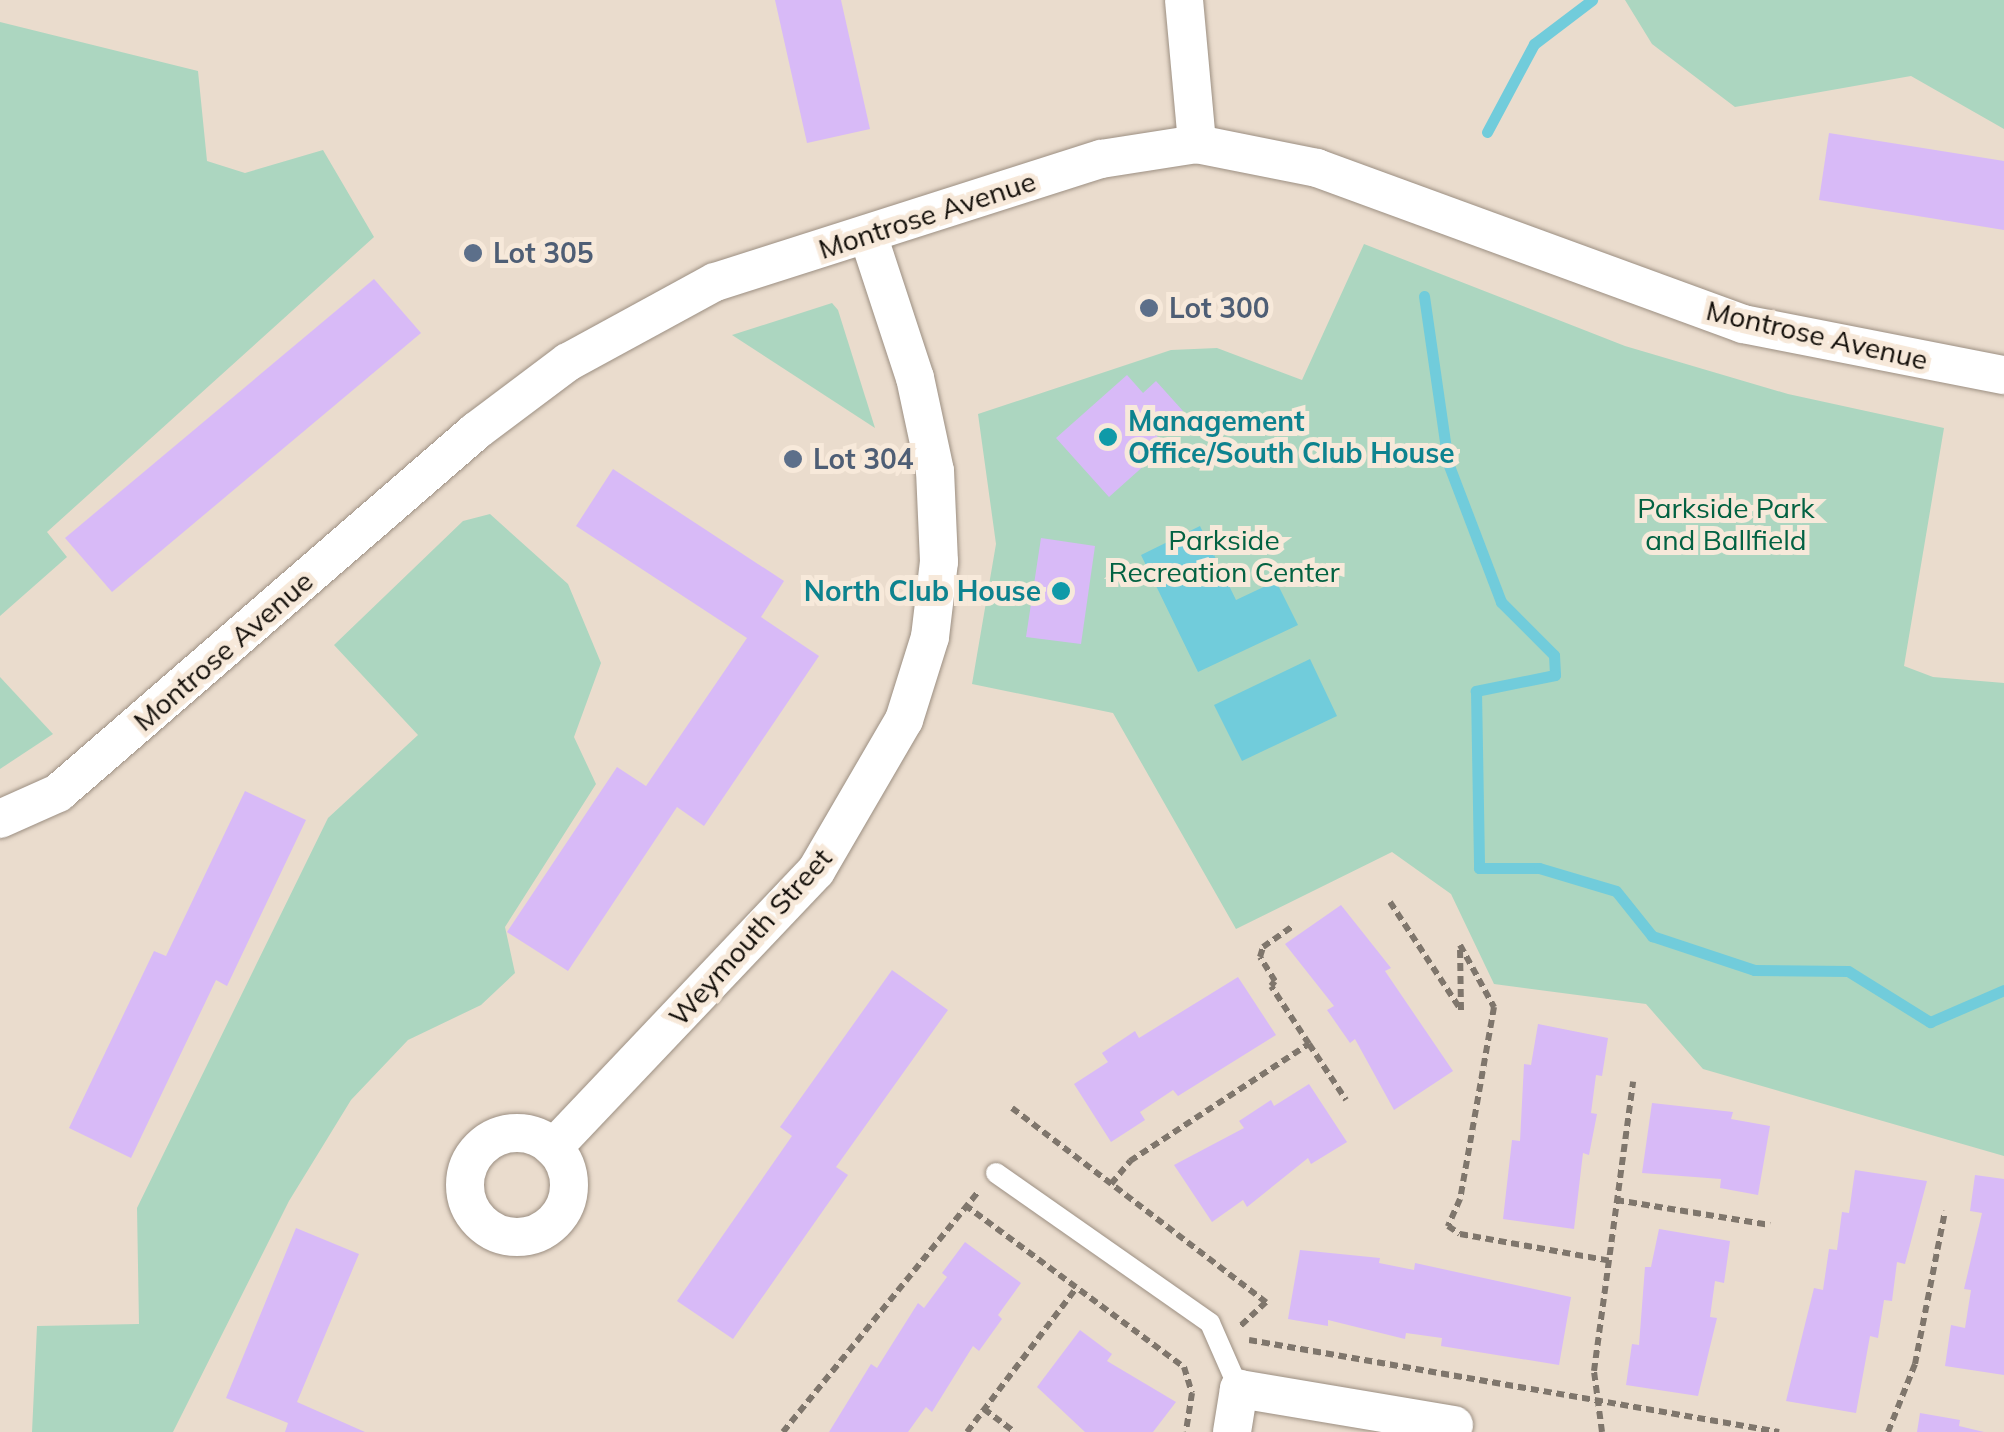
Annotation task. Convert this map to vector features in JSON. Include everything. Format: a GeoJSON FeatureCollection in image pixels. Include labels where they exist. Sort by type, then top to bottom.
{"type":"FeatureCollection","features":[{"type":"Feature","properties":{"kind":"street"},"geometry":{"type":"LineString","coordinates":[[1184,0],[1197,144]]}},
{"type":"Feature","properties":{"kind":"street","name":"Montrose Avenue"},"geometry":{"type":"LineString","coordinates":[[0,819],[58,794],[476,431],[568,362],[715,282],[1102,159],[1197,144],[1317,168],[1744,324],[2004,375]]}},
{"type":"Feature","properties":{"kind":"street","name":"Weymouth Street"},"geometry":{"type":"LineString","coordinates":[[553,1148],[816,871],[904,720],[930,637],[937,581],[935,471],[915,378],[868,235]]}},
{"type":"Feature","properties":{"kind":"street"},"geometry":{"type":"LineString","coordinates":[[1232,1432],[1239,1390],[1454,1425]]}},
{"type":"Feature","properties":{"kind":"lane"},"geometry":{"type":"LineString","coordinates":[[996,1173],[1210,1324],[1239,1390]]}},
{"type":"Feature","properties":{"kind":"path"},"geometry":{"type":"LineString","coordinates":[[1390,902],[1461,1010],[1460,945],[1494,1007],[1460,1199],[1448,1226],[1460,1234],[1610,1261]]}},
{"type":"Feature","properties":{"kind":"path"},"geometry":{"type":"LineString","coordinates":[[1293,926],[1264,947],[1260,957],[1275,980],[1270,986],[1346,1100]]}},
{"type":"Feature","properties":{"kind":"path"},"geometry":{"type":"LineString","coordinates":[[1111,1184],[1130,1161],[1309,1044]]}},
{"type":"Feature","properties":{"kind":"path"},"geometry":{"type":"LineString","coordinates":[[1602,1432],[1594,1371],[1633,1082]]}},
{"type":"Feature","properties":{"kind":"path"},"geometry":{"type":"LineString","coordinates":[[1012,1108],[1266,1302],[1240,1326],[1251,1342],[1598,1396],[1779,1432]]}},
{"type":"Feature","properties":{"kind":"path"},"geometry":{"type":"LineString","coordinates":[[784,1432],[965,1205],[996,1173]]}},
{"type":"Feature","properties":{"kind":"path"},"geometry":{"type":"LineString","coordinates":[[1616,1200],[1770,1225]]}},
{"type":"Feature","properties":{"kind":"path"},"geometry":{"type":"LineString","coordinates":[[965,1205],[1184,1367],[1192,1393],[1186,1432]]}},
{"type":"Feature","properties":{"kind":"path"},"geometry":{"type":"LineString","coordinates":[[1888,1432],[1916,1364],[1945,1210]]}},
{"type":"Feature","properties":{"kind":"path"},"geometry":{"type":"LineString","coordinates":[[967,1432],[1077,1287]]}},
{"type":"Feature","properties":{"kind":"path"},"geometry":{"type":"LineString","coordinates":[[983,1408],[1015,1432]]}},
{"type":"Feature","properties":{"kind":"green space"},"geometry":{"type":"Polygon","coordinates":[[[1625,0],[2004,0],[2004,129],[1911,76],[1735,107],[1652,44],[1625,0]]]}},
{"type":"Feature","properties":{"kind":"green space"},"geometry":{"type":"Polygon","coordinates":[[[0,22],[198,71],[207,161],[245,173],[323,150],[374,237],[47,532],[67,557],[0,616],[0,22]]]}},
{"type":"Feature","properties":{"kind":"green space"},"geometry":{"type":"Polygon","coordinates":[[[1364,244],[1625,346],[1788,394],[1944,428],[1904,666],[1933,677],[2004,683],[2004,1156],[1703,1069],[1646,1004],[1494,984],[1451,894],[1392,852],[1236,929],[1113,713],[972,684],[996,544],[978,414],[1171,350],[1217,348],[1302,380],[1364,244]]]}},
{"type":"Feature","properties":{"kind":"green space"},"geometry":{"type":"Polygon","coordinates":[[[832,303],[838,310],[875,428],[732,335],[832,303]]]}},
{"type":"Feature","properties":{"kind":"green space"},"geometry":{"type":"Polygon","coordinates":[[[490,514],[568,584],[601,663],[574,737],[596,784],[505,927],[515,973],[481,1005],[408,1040],[351,1100],[289,1201],[173,1432],[32,1432],[37,1326],[139,1324],[137,1208],[328,818],[418,735],[334,645],[463,521],[490,514]]]}},
{"type":"Feature","properties":{"kind":"green space"},"geometry":{"type":"Polygon","coordinates":[[[0,677],[53,734],[0,769],[0,677]]]}},
{"type":"Feature","properties":{"kind":"water"},"geometry":{"type":"Polygon","coordinates":[[[1200,526],[1236,600],[1276,581],[1298,625],[1198,672],[1141,555],[1200,526]]]}},
{"type":"Feature","properties":{"kind":"water"},"geometry":{"type":"Polygon","coordinates":[[[1310,659],[1337,716],[1242,761],[1214,705],[1310,659]]]}},
{"type":"Feature","properties":{"kind":"building"},"geometry":{"type":"Polygon","coordinates":[[[775,0],[841,0],[870,129],[807,143],[775,0]]]}},
{"type":"Feature","properties":{"kind":"building"},"geometry":{"type":"Polygon","coordinates":[[[1829,133],[2004,161],[2004,230],[1819,200],[1829,133]]]}},
{"type":"Feature","properties":{"kind":"building"},"geometry":{"type":"Polygon","coordinates":[[[374,279],[421,333],[112,592],[65,538],[374,279]]]}},
{"type":"Feature","properties":{"kind":"building","name":"Management Office/South Club House"},"geometry":{"type":"Polygon","coordinates":[[[1127,375],[1143,393],[1156,381],[1183,411],[1156,435],[1166,446],[1109,497],[1056,438],[1127,375]]]}},
{"type":"Feature","properties":{"kind":"building"},"geometry":{"type":"Polygon","coordinates":[[[613,469],[784,581],[761,617],[819,656],[704,826],[677,807],[568,971],[507,932],[617,767],[646,786],[747,638],[576,526],[613,469]]]}},
{"type":"Feature","properties":{"kind":"building","name":"North Club House"},"geometry":{"type":"Polygon","coordinates":[[[1041,538],[1095,546],[1081,644],[1026,637],[1041,538]]]}},
{"type":"Feature","properties":{"kind":"building"},"geometry":{"type":"Polygon","coordinates":[[[245,791],[306,820],[227,986],[216,980],[131,1158],[69,1128],[154,951],[166,956],[245,791]]]}},
{"type":"Feature","properties":{"kind":"building"},"geometry":{"type":"Polygon","coordinates":[[[1341,905],[1391,968],[1385,971],[1453,1071],[1394,1110],[1355,1039],[1350,1043],[1327,1010],[1334,1006],[1285,944],[1341,905]]]}},
{"type":"Feature","properties":{"kind":"building"},"geometry":{"type":"Polygon","coordinates":[[[892,970],[948,1010],[836,1167],[848,1175],[733,1339],[677,1301],[792,1136],[780,1127],[892,970]]]}},
{"type":"Feature","properties":{"kind":"building"},"geometry":{"type":"Polygon","coordinates":[[[1238,977],[1276,1035],[1178,1096],[1173,1090],[1140,1112],[1145,1120],[1111,1142],[1074,1084],[1108,1062],[1102,1053],[1135,1031],[1139,1038],[1238,977]]]}},
{"type":"Feature","properties":{"kind":"building"},"geometry":{"type":"Polygon","coordinates":[[[1538,1024],[1608,1038],[1602,1076],[1596,1075],[1591,1113],[1597,1114],[1589,1155],[1583,1153],[1574,1229],[1503,1219],[1512,1140],[1520,1141],[1524,1064],[1531,1065],[1538,1024]]]}},
{"type":"Feature","properties":{"kind":"building"},"geometry":{"type":"Polygon","coordinates":[[[1309,1084],[1347,1142],[1311,1164],[1308,1158],[1247,1207],[1243,1200],[1212,1222],[1174,1165],[1244,1128],[1239,1121],[1271,1100],[1274,1106],[1309,1084]]]}},
{"type":"Feature","properties":{"kind":"building"},"geometry":{"type":"Polygon","coordinates":[[[1652,1103],[1733,1112],[1731,1119],[1770,1126],[1758,1195],[1720,1188],[1721,1179],[1642,1173],[1652,1103]]]}},
{"type":"Feature","properties":{"kind":"building"},"geometry":{"type":"Polygon","coordinates":[[[1855,1170],[1927,1181],[1905,1264],[1897,1262],[1892,1301],[1884,1300],[1878,1338],[1870,1336],[1856,1413],[1786,1401],[1814,1288],[1823,1290],[1829,1249],[1837,1250],[1842,1212],[1849,1213],[1855,1170]]]}},
{"type":"Feature","properties":{"kind":"building"},"geometry":{"type":"Polygon","coordinates":[[[1975,1175],[2004,1179],[2004,1375],[1945,1366],[1951,1325],[1965,1328],[1971,1290],[1964,1289],[1982,1213],[1970,1211],[1975,1175]]]}},
{"type":"Feature","properties":{"kind":"building"},"geometry":{"type":"Polygon","coordinates":[[[296,1228],[359,1254],[297,1402],[365,1432],[285,1432],[288,1423],[226,1398],[296,1228]]]}},
{"type":"Feature","properties":{"kind":"building"},"geometry":{"type":"Polygon","coordinates":[[[1659,1229],[1730,1241],[1724,1283],[1715,1281],[1710,1317],[1717,1318],[1698,1396],[1626,1385],[1632,1344],[1639,1345],[1645,1267],[1651,1267],[1659,1229]]]}},
{"type":"Feature","properties":{"kind":"building"},"geometry":{"type":"Polygon","coordinates":[[[965,1242],[1021,1283],[998,1315],[1002,1319],[979,1351],[973,1346],[932,1412],[926,1407],[908,1432],[829,1432],[871,1364],[877,1368],[918,1303],[924,1308],[947,1277],[942,1273],[965,1242]]]}},
{"type":"Feature","properties":{"kind":"building"},"geometry":{"type":"Polygon","coordinates":[[[1300,1250],[1380,1258],[1379,1263],[1414,1270],[1415,1263],[1571,1297],[1559,1365],[1441,1346],[1442,1338],[1406,1333],[1405,1339],[1328,1320],[1328,1326],[1288,1319],[1300,1250]]]}},
{"type":"Feature","properties":{"kind":"building"},"geometry":{"type":"Polygon","coordinates":[[[1080,1330],[1112,1354],[1107,1361],[1176,1402],[1153,1432],[1085,1432],[1037,1387],[1080,1330]]]}},
{"type":"Feature","properties":{"kind":"building"},"geometry":{"type":"Polygon","coordinates":[[[1920,1413],[1960,1420],[1959,1426],[1984,1432],[1917,1432],[1920,1413]]]}},
{"type":"Feature","properties":{"kind":"waterway"},"geometry":{"type":"LineString","coordinates":[[1487,132],[1534,44],[1592,0]]}},
{"type":"Feature","properties":{"kind":"waterway"},"geometry":{"type":"LineString","coordinates":[[1424,296],[1448,463],[1501,602],[1554,655],[1555,675],[1476,691],[1479,868],[1539,868],[1616,891],[1652,936],[1754,970],[1848,971],[1930,1022],[2004,990]]}},
{"type":"Feature","properties":{"kind":"place","name":"Lot 305"},"geometry":{"type":"Point","coordinates":[473,253]}},
{"type":"Feature","properties":{"kind":"place","name":"Lot 300"},"geometry":{"type":"Point","coordinates":[1149,308]}},
{"type":"Feature","properties":{"kind":"place","name":"Management Office/South Club House"},"geometry":{"type":"Point","coordinates":[1108,437]}},
{"type":"Feature","properties":{"kind":"place","name":"Lot 304"},"geometry":{"type":"Point","coordinates":[793,459]}},
{"type":"Feature","properties":{"kind":"place","name":"North Club House"},"geometry":{"type":"Point","coordinates":[1061,591]}},
{"type":"Feature","properties":{"kind":"park label","name":"Parkside Park and Ballfield"},"geometry":{"type":"Point","coordinates":[1726,524]}},
{"type":"Feature","properties":{"kind":"park label","name":"Parkside Recreation Center"},"geometry":{"type":"Point","coordinates":[1224,556]}}]}
